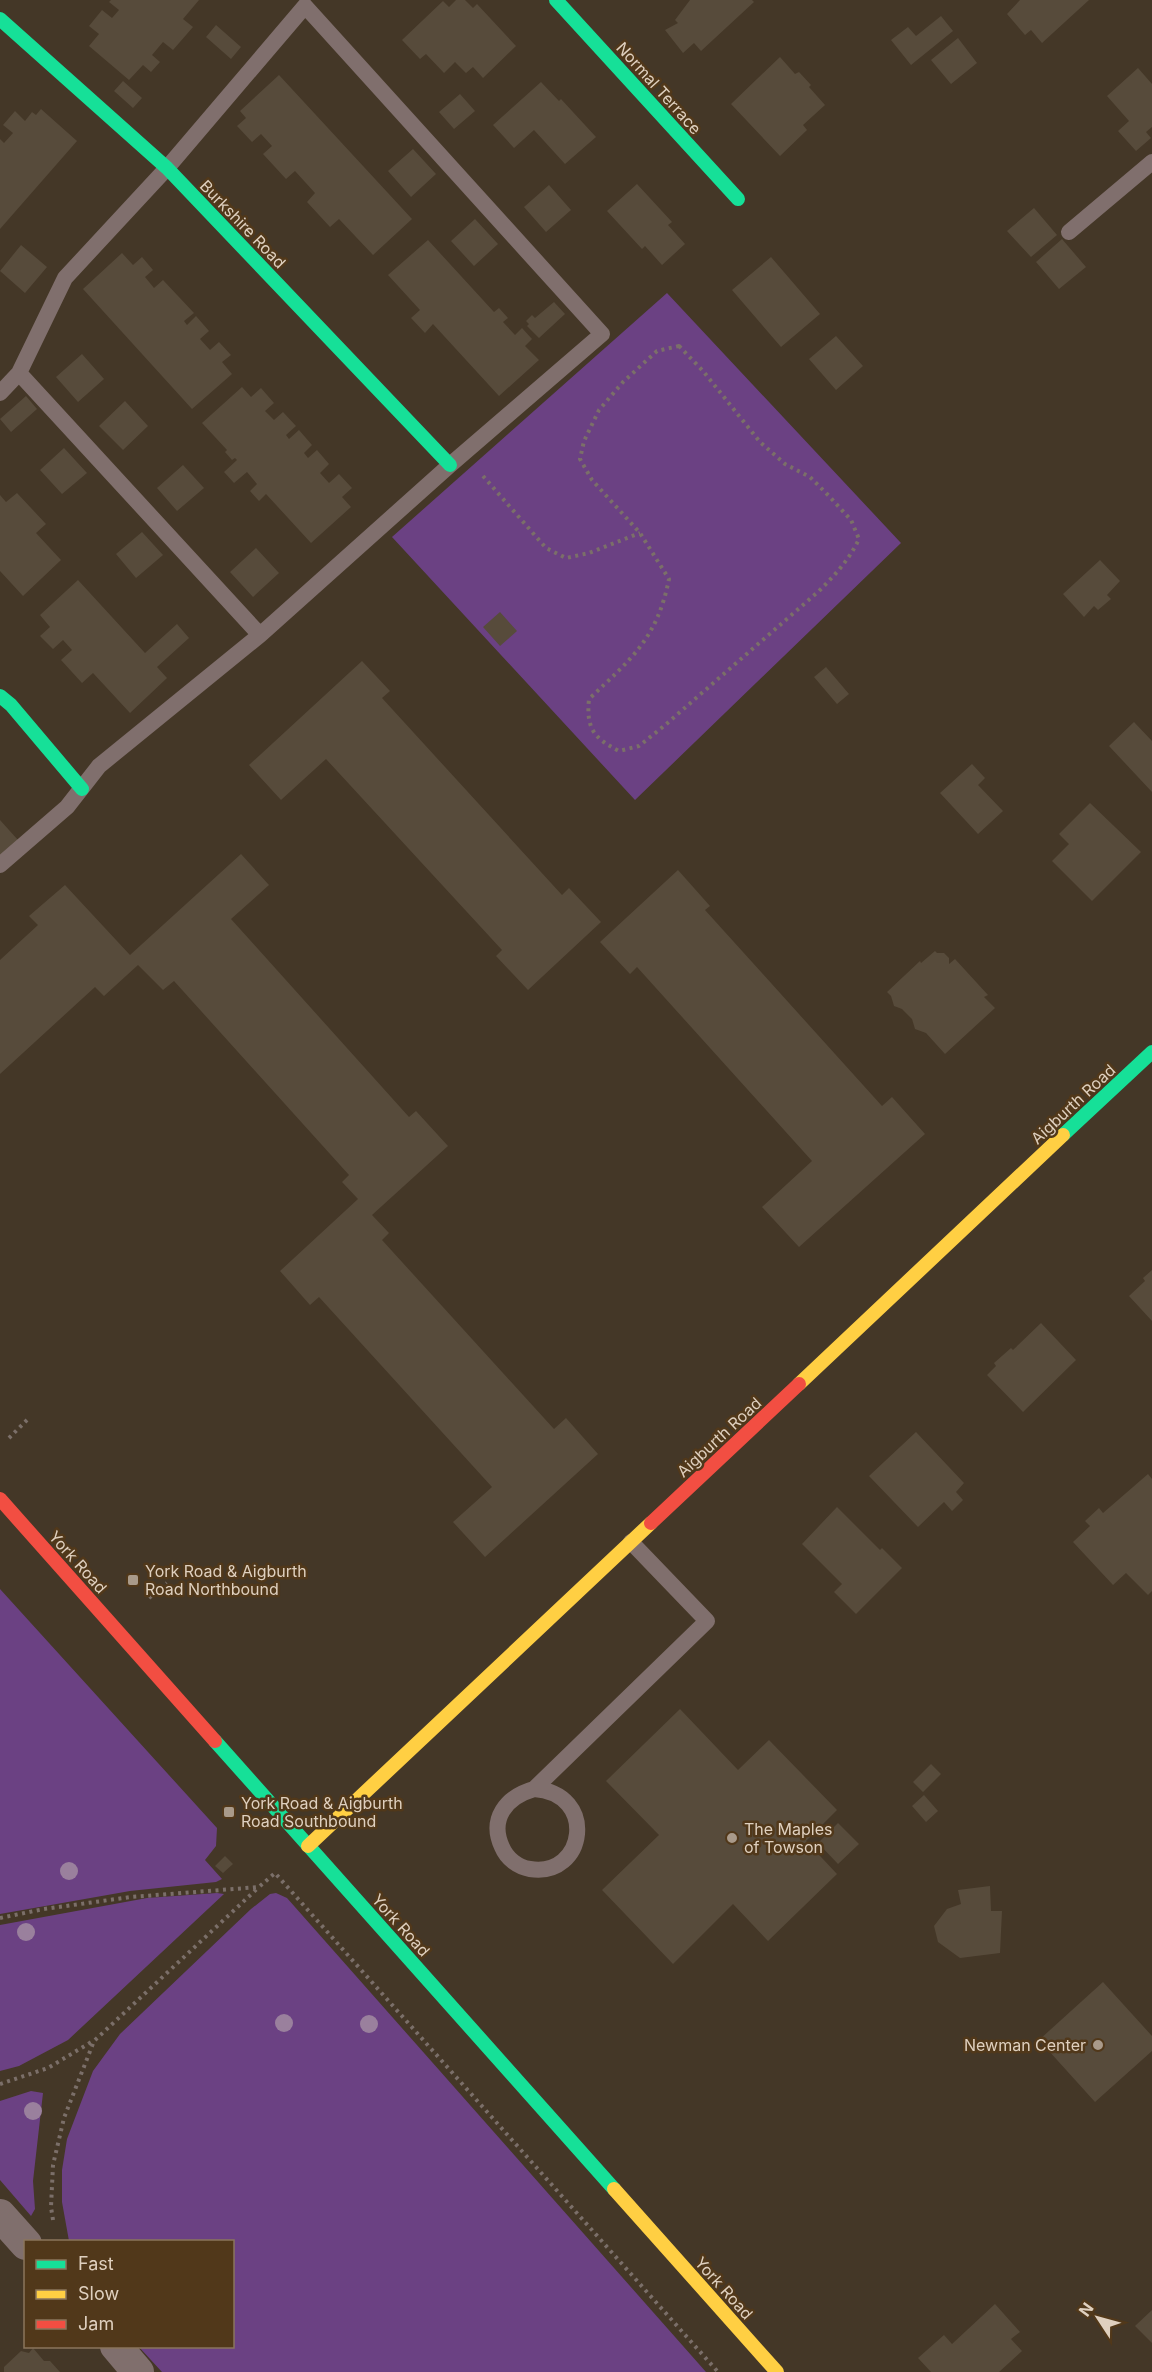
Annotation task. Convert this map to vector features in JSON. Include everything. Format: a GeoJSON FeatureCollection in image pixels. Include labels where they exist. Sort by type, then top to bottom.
{"type":"FeatureCollection","features":[{"type":"Feature","properties":{"kind":"street","name":"Normal Terrace"},"geometry":{"type":"LineString","coordinates":[[556,0],[738,199]]}},
{"type":"Feature","properties":{"kind":"street","name":"Burkshire Road"},"geometry":{"type":"LineString","coordinates":[[0,19],[167,168],[450,465]]}},
{"type":"Feature","properties":{"kind":"street"},"geometry":{"type":"LineString","coordinates":[[0,696],[11,705],[82,789]]}},
{"type":"Feature","properties":{"kind":"street","name":"Aigburth Road"},"geometry":{"type":"LineString","coordinates":[[308,1846],[1152,1053]]}},
{"type":"Feature","properties":{"kind":"street","name":"York Road"},"geometry":{"type":"LineString","coordinates":[[0,1499],[777,2372]]}},
{"type":"Feature","properties":{"kind":"street"},"geometry":{"type":"LineString","coordinates":[[0,2215],[24,2242]]}},
{"type":"Feature","properties":{"kind":"street"},"geometry":{"type":"LineString","coordinates":[[118,2348],[138,2372]]}},
{"type":"Feature","properties":{"kind":"lane"},"geometry":{"type":"LineString","coordinates":[[0,393],[19,373],[65,279],[167,168],[305,6],[602,334],[450,465],[260,635],[99,766],[67,807],[0,865]]}},
{"type":"Feature","properties":{"kind":"lane"},"geometry":{"type":"LineString","coordinates":[[1069,232],[1152,162]]}},
{"type":"Feature","properties":{"kind":"lane"},"geometry":{"type":"LineString","coordinates":[[19,373],[260,635]]}},
{"type":"Feature","properties":{"kind":"lane"},"geometry":{"type":"LineString","coordinates":[[534,1789],[547,1790],[568,1803],[575,1814],[578,1827],[571,1851],[563,1861],[539,1870],[525,1868],[513,1862],[504,1851],[498,1839],[497,1825],[501,1812],[509,1801],[520,1793],[534,1789],[707,1621],[631,1542]]}},
{"type":"Feature","properties":{"kind":"path"},"geometry":{"type":"LineString","coordinates":[[679,346],[703,371],[760,442],[785,464],[810,477],[829,496],[851,520],[859,538],[839,571],[819,591],[639,746],[619,751],[598,740],[587,718],[589,699],[622,669],[646,642],[665,599],[669,579],[640,533],[592,480],[579,459],[584,441],[599,410],[623,382],[657,351],[679,346]]}},
{"type":"Feature","properties":{"kind":"path"},"geometry":{"type":"LineString","coordinates":[[450,465],[478,470],[546,548],[566,558],[589,553],[640,533]]}},
{"type":"Feature","properties":{"kind":"path"},"geometry":{"type":"LineString","coordinates":[[9,1438],[27,1420]]}},
{"type":"Feature","properties":{"kind":"path"},"geometry":{"type":"LineString","coordinates":[[149,1598],[166,1584]]}},
{"type":"Feature","properties":{"kind":"path"},"geometry":{"type":"LineString","coordinates":[[0,2084],[48,2068],[94,2041],[275,1873],[718,2372]]}},
{"type":"Feature","properties":{"kind":"path"},"geometry":{"type":"LineString","coordinates":[[0,1918],[44,1909],[130,1897],[259,1887]]}},
{"type":"Feature","properties":{"kind":"path"},"geometry":{"type":"LineString","coordinates":[[55,2230],[51,2207],[53,2165],[64,2118],[94,2041]]}},
{"type":"Feature","properties":{"kind":"shaded area"},"geometry":{"type":"Polygon","coordinates":[[[667,293],[901,543],[635,800],[392,537],[667,293]]]}},
{"type":"Feature","properties":{"kind":"shaded area"},"geometry":{"type":"Polygon","coordinates":[[[0,1589],[217,1828],[216,1846],[205,1860],[222,1879],[216,1882],[130,1891],[0,1914],[0,1589]]]}},
{"type":"Feature","properties":{"kind":"shaded area"},"geometry":{"type":"Polygon","coordinates":[[[276,1893],[287,1898],[706,2372],[162,2372],[140,2348],[234,2348],[234,2240],[69,2240],[62,2202],[62,2170],[67,2139],[93,2071],[120,2034],[251,1909],[270,1894],[276,1893]]]}},
{"type":"Feature","properties":{"kind":"shaded area"},"geometry":{"type":"Polygon","coordinates":[[[224,1894],[68,2040],[19,2066],[0,2071],[0,1925],[147,1898],[224,1894]]]}},
{"type":"Feature","properties":{"kind":"shaded area"},"geometry":{"type":"Polygon","coordinates":[[[31,2091],[43,2093],[33,2181],[35,2209],[31,2216],[0,2180],[0,2101],[31,2091]]]}},
{"type":"Feature","properties":{"kind":"building"},"geometry":{"type":"Polygon","coordinates":[[[111,0],[199,0],[183,19],[193,27],[173,50],[163,42],[152,55],[160,62],[151,72],[143,65],[129,80],[89,46],[99,34],[89,26],[102,10],[112,18],[119,10],[109,2],[111,0]]]}},
{"type":"Feature","properties":{"kind":"building"},"geometry":{"type":"Polygon","coordinates":[[[456,0],[465,0],[473,8],[477,4],[516,46],[483,78],[473,67],[466,73],[455,62],[444,73],[426,54],[420,59],[402,40],[443,1],[449,7],[456,0]]]}},
{"type":"Feature","properties":{"kind":"building"},"geometry":{"type":"Polygon","coordinates":[[[690,0],[752,0],[754,2],[701,51],[694,43],[683,53],[665,30],[678,23],[675,20],[690,0]]]}},
{"type":"Feature","properties":{"kind":"building"},"geometry":{"type":"Polygon","coordinates":[[[1020,0],[1089,0],[1042,43],[1031,30],[1025,35],[1007,14],[1020,0]]]}},
{"type":"Feature","properties":{"kind":"building"},"geometry":{"type":"Polygon","coordinates":[[[941,16],[953,31],[911,65],[891,40],[908,27],[916,36],[941,16]]]}},
{"type":"Feature","properties":{"kind":"building"},"geometry":{"type":"Polygon","coordinates":[[[216,25],[241,47],[231,59],[206,37],[216,25]]]}},
{"type":"Feature","properties":{"kind":"building"},"geometry":{"type":"Polygon","coordinates":[[[958,38],[977,63],[951,84],[931,60],[958,38]]]}},
{"type":"Feature","properties":{"kind":"building"},"geometry":{"type":"Polygon","coordinates":[[[780,57],[795,74],[799,72],[825,105],[803,125],[807,130],[780,156],[731,104],[780,57]]]}},
{"type":"Feature","properties":{"kind":"building"},"geometry":{"type":"Polygon","coordinates":[[[1138,68],[1152,84],[1152,127],[1146,132],[1151,138],[1136,151],[1118,131],[1129,121],[1107,96],[1138,68]]]}},
{"type":"Feature","properties":{"kind":"building"},"geometry":{"type":"Polygon","coordinates":[[[279,75],[412,219],[373,255],[339,219],[330,227],[307,202],[315,193],[295,171],[286,179],[263,154],[272,146],[261,134],[252,142],[237,126],[246,118],[240,111],[279,75]]]}},
{"type":"Feature","properties":{"kind":"building"},"geometry":{"type":"Polygon","coordinates":[[[123,81],[142,98],[133,108],[114,91],[123,81]]]}},
{"type":"Feature","properties":{"kind":"building"},"geometry":{"type":"Polygon","coordinates":[[[541,82],[559,101],[561,99],[596,137],[565,164],[534,130],[514,148],[493,125],[541,82]]]}},
{"type":"Feature","properties":{"kind":"building"},"geometry":{"type":"Polygon","coordinates":[[[460,94],[475,111],[454,129],[439,112],[460,94]]]}},
{"type":"Feature","properties":{"kind":"building"},"geometry":{"type":"Polygon","coordinates":[[[41,109],[77,141],[0,229],[0,139],[4,143],[13,133],[3,125],[15,111],[25,121],[32,112],[36,115],[41,109]]]}},
{"type":"Feature","properties":{"kind":"building"},"geometry":{"type":"Polygon","coordinates":[[[413,149],[436,174],[411,197],[388,171],[413,149]]]}},
{"type":"Feature","properties":{"kind":"building"},"geometry":{"type":"Polygon","coordinates":[[[637,184],[672,222],[668,225],[685,244],[662,265],[645,246],[642,249],[607,211],[637,184]]]}},
{"type":"Feature","properties":{"kind":"building"},"geometry":{"type":"Polygon","coordinates":[[[549,185],[571,210],[546,232],[524,207],[549,185]]]}},
{"type":"Feature","properties":{"kind":"building"},"geometry":{"type":"Polygon","coordinates":[[[1034,208],[1057,235],[1031,257],[1007,231],[1034,208]]]}},
{"type":"Feature","properties":{"kind":"building"},"geometry":{"type":"Polygon","coordinates":[[[475,219],[498,244],[474,266],[451,241],[475,219]]]}},
{"type":"Feature","properties":{"kind":"building"},"geometry":{"type":"Polygon","coordinates":[[[1062,239],[1086,267],[1059,289],[1036,262],[1062,239]]]}},
{"type":"Feature","properties":{"kind":"building"},"geometry":{"type":"Polygon","coordinates":[[[428,240],[494,312],[499,308],[508,318],[503,322],[515,335],[522,328],[532,339],[525,346],[539,360],[499,396],[433,324],[425,333],[411,318],[420,310],[388,275],[428,240]]]}},
{"type":"Feature","properties":{"kind":"building"},"geometry":{"type":"Polygon","coordinates":[[[21,245],[47,267],[25,293],[0,271],[21,245]]]}},
{"type":"Feature","properties":{"kind":"building"},"geometry":{"type":"Polygon","coordinates":[[[122,253],[133,265],[142,257],[153,270],[145,277],[154,288],[163,280],[194,313],[184,321],[187,325],[196,316],[209,331],[200,339],[210,350],[219,342],[231,355],[222,362],[232,374],[192,409],[83,289],[122,253]]]}},
{"type":"Feature","properties":{"kind":"building"},"geometry":{"type":"Polygon","coordinates":[[[771,257],[820,314],[781,347],[732,290],[771,257]]]}},
{"type":"Feature","properties":{"kind":"building"},"geometry":{"type":"Polygon","coordinates":[[[554,302],[565,314],[539,338],[527,326],[529,324],[526,321],[532,315],[535,318],[554,302]]]}},
{"type":"Feature","properties":{"kind":"building"},"geometry":{"type":"Polygon","coordinates":[[[836,336],[863,366],[836,390],[809,359],[836,336]]]}},
{"type":"Feature","properties":{"kind":"building"},"geometry":{"type":"Polygon","coordinates":[[[82,354],[104,379],[78,402],[56,377],[82,354]]]}},
{"type":"Feature","properties":{"kind":"building"},"geometry":{"type":"Polygon","coordinates":[[[242,387],[251,397],[261,388],[274,403],[265,411],[274,420],[283,412],[296,426],[286,435],[289,439],[299,430],[312,445],[304,453],[308,458],[317,450],[329,464],[320,473],[329,483],[339,474],[352,488],[342,497],[351,507],[311,543],[266,494],[259,501],[250,491],[257,484],[247,472],[234,483],[224,472],[237,460],[235,458],[232,460],[225,452],[227,450],[202,423],[242,387]]]}},
{"type":"Feature","properties":{"kind":"building"},"geometry":{"type":"Polygon","coordinates":[[[26,396],[37,409],[11,432],[0,419],[26,396]]]}},
{"type":"Feature","properties":{"kind":"building"},"geometry":{"type":"Polygon","coordinates":[[[125,401],[148,426],[123,450],[99,426],[125,401]]]}},
{"type":"Feature","properties":{"kind":"building"},"geometry":{"type":"Polygon","coordinates":[[[64,448],[87,473],[62,494],[40,470],[64,448]]]}},
{"type":"Feature","properties":{"kind":"building"},"geometry":{"type":"Polygon","coordinates":[[[183,465],[204,488],[177,511],[157,488],[183,465]]]}},
{"type":"Feature","properties":{"kind":"building"},"geometry":{"type":"Polygon","coordinates":[[[17,493],[46,524],[36,533],[61,560],[23,596],[0,571],[0,495],[6,502],[17,493]]]}},
{"type":"Feature","properties":{"kind":"building"},"geometry":{"type":"Polygon","coordinates":[[[142,532],[163,555],[136,578],[116,554],[142,532]]]}},
{"type":"Feature","properties":{"kind":"building"},"geometry":{"type":"Polygon","coordinates":[[[256,548],[279,573],[253,597],[230,572],[256,548]]]}},
{"type":"Feature","properties":{"kind":"building"},"geometry":{"type":"Polygon","coordinates":[[[1100,560],[1120,581],[1107,595],[1111,599],[1098,610],[1094,606],[1084,617],[1063,594],[1100,560]]]}},
{"type":"Feature","properties":{"kind":"building"},"geometry":{"type":"Polygon","coordinates":[[[78,580],[145,653],[177,624],[189,638],[157,667],[167,678],[130,713],[93,673],[82,683],[61,660],[72,650],[63,640],[53,649],[40,636],[50,627],[40,615],[78,580]]]}},
{"type":"Feature","properties":{"kind":"building"},"geometry":{"type":"Polygon","coordinates":[[[500,612],[517,631],[500,646],[483,627],[500,612]]]}},
{"type":"Feature","properties":{"kind":"building"},"geometry":{"type":"Polygon","coordinates":[[[362,661],[390,691],[382,698],[562,895],[569,888],[601,922],[528,990],[496,956],[502,950],[326,759],[281,800],[249,765],[362,661]]]}},
{"type":"Feature","properties":{"kind":"building"},"geometry":{"type":"Polygon","coordinates":[[[826,667],[849,694],[837,704],[814,677],[826,667]]]}},
{"type":"Feature","properties":{"kind":"building"},"geometry":{"type":"Polygon","coordinates":[[[1134,722],[1152,741],[1152,792],[1109,746],[1134,722]]]}},
{"type":"Feature","properties":{"kind":"building"},"geometry":{"type":"Polygon","coordinates":[[[972,764],[985,778],[978,785],[1003,811],[978,834],[940,793],[972,764]]]}},
{"type":"Feature","properties":{"kind":"building"},"geometry":{"type":"Polygon","coordinates":[[[1090,803],[1141,852],[1092,901],[1052,861],[1069,844],[1059,834],[1090,803]]]}},
{"type":"Feature","properties":{"kind":"building"},"geometry":{"type":"Polygon","coordinates":[[[0,820],[18,840],[0,857],[0,820]]]}},
{"type":"Feature","properties":{"kind":"building"},"geometry":{"type":"Polygon","coordinates":[[[241,854],[269,885],[231,919],[409,1117],[416,1111],[448,1146],[372,1215],[389,1233],[382,1240],[554,1429],[566,1418],[598,1454],[485,1557],[453,1522],[492,1487],[319,1297],[310,1305],[280,1271],[358,1199],[342,1182],[349,1175],[174,981],[163,990],[138,965],[104,996],[95,987],[0,1074],[0,960],[38,925],[29,916],[65,885],[130,955],[241,854]]]}},
{"type":"Feature","properties":{"kind":"building"},"geometry":{"type":"Polygon","coordinates":[[[678,870],[710,906],[705,910],[882,1106],[892,1097],[925,1134],[799,1247],[762,1207],[812,1161],[637,967],[630,974],[600,942],[678,870]]]}},
{"type":"Feature","properties":{"kind":"building"},"geometry":{"type":"Polygon","coordinates":[[[935,951],[944,953],[949,958],[949,964],[955,959],[988,995],[984,997],[995,1008],[945,1054],[926,1033],[915,1029],[912,1019],[902,1009],[894,1006],[887,992],[920,961],[921,963],[935,951]]]}},
{"type":"Feature","properties":{"kind":"building"},"geometry":{"type":"Polygon","coordinates":[[[1152,1270],[1152,1321],[1129,1296],[1145,1281],[1143,1278],[1152,1270]]]}},
{"type":"Feature","properties":{"kind":"building"},"geometry":{"type":"Polygon","coordinates":[[[1041,1323],[1076,1360],[1023,1412],[987,1375],[996,1366],[994,1363],[1011,1348],[1013,1350],[1041,1323]]]}},
{"type":"Feature","properties":{"kind":"building"},"geometry":{"type":"Polygon","coordinates":[[[916,1432],[964,1483],[956,1492],[963,1500],[952,1511],[944,1502],[918,1527],[869,1476],[916,1432]]]}},
{"type":"Feature","properties":{"kind":"building"},"geometry":{"type":"Polygon","coordinates":[[[1148,1474],[1152,1479],[1152,1591],[1148,1595],[1126,1573],[1113,1585],[1073,1542],[1090,1526],[1085,1521],[1099,1508],[1103,1513],[1148,1474]]]}},
{"type":"Feature","properties":{"kind":"building"},"geometry":{"type":"Polygon","coordinates":[[[837,1507],[880,1550],[882,1548],[902,1568],[856,1614],[834,1592],[842,1584],[802,1544],[837,1507]]]}},
{"type":"Feature","properties":{"kind":"building","name":"The Maples of Towson"},"geometry":{"type":"Polygon","coordinates":[[[680,1709],[738,1770],[769,1740],[837,1810],[806,1841],[837,1874],[768,1941],[733,1904],[673,1964],[602,1890],[659,1835],[606,1781],[680,1709]]]}},
{"type":"Feature","properties":{"kind":"building"},"geometry":{"type":"Polygon","coordinates":[[[931,1764],[941,1774],[923,1792],[913,1782],[931,1764]]]}},
{"type":"Feature","properties":{"kind":"building"},"geometry":{"type":"Polygon","coordinates":[[[924,1795],[938,1811],[926,1822],[912,1806],[924,1795]]]}},
{"type":"Feature","properties":{"kind":"building"},"geometry":{"type":"Polygon","coordinates":[[[838,1823],[859,1844],[838,1864],[818,1843],[838,1823]]]}},
{"type":"Feature","properties":{"kind":"building"},"geometry":{"type":"Polygon","coordinates":[[[225,1856],[233,1864],[223,1873],[215,1866],[225,1856]]]}},
{"type":"Feature","properties":{"kind":"building"},"geometry":{"type":"Polygon","coordinates":[[[990,1886],[991,1911],[1002,1911],[1000,1953],[960,1958],[938,1942],[934,1926],[947,1909],[961,1904],[958,1890],[990,1886]]]}},
{"type":"Feature","properties":{"kind":"building","name":"Newman Center"},"geometry":{"type":"Polygon","coordinates":[[[1103,1982],[1152,2036],[1152,2051],[1095,2102],[1039,2040],[1103,1982]]]}},
{"type":"Feature","properties":{"kind":"building"},"geometry":{"type":"Polygon","coordinates":[[[995,2304],[1020,2332],[1011,2339],[1022,2351],[999,2372],[931,2372],[918,2358],[944,2335],[952,2344],[995,2304]]]}},
{"type":"Feature","properties":{"kind":"building"},"geometry":{"type":"Polygon","coordinates":[[[1152,2310],[1152,2343],[1135,2326],[1152,2310]]]}},
{"type":"Feature","properties":{"kind":"building"},"geometry":{"type":"Polygon","coordinates":[[[33,2348],[44,2361],[50,2361],[60,2372],[4,2372],[4,2367],[21,2351],[29,2353],[33,2348]]]}},
{"type":"Feature","properties":{"kind":"traffic: fast"},"geometry":{"type":"LineString","coordinates":[[556,0],[738,199]]}},
{"type":"Feature","properties":{"kind":"traffic: fast"},"geometry":{"type":"LineString","coordinates":[[0,19],[167,168],[450,465]]}},
{"type":"Feature","properties":{"kind":"traffic: fast"},"geometry":{"type":"LineString","coordinates":[[0,696],[11,705],[82,789]]}},
{"type":"Feature","properties":{"kind":"traffic: fast"},"geometry":{"type":"LineString","coordinates":[[1063,1135],[1152,1052]]}},
{"type":"Feature","properties":{"kind":"traffic: fast"},"geometry":{"type":"LineString","coordinates":[[215,1741],[614,2189]]}},
{"type":"Feature","properties":{"kind":"traffic: slow"},"geometry":{"type":"LineString","coordinates":[[799,1384],[1063,1135]]}},
{"type":"Feature","properties":{"kind":"traffic: slow"},"geometry":{"type":"LineString","coordinates":[[308,1846],[651,1523]]}},
{"type":"Feature","properties":{"kind":"traffic: slow"},"geometry":{"type":"LineString","coordinates":[[614,2189],[777,2372]]}},
{"type":"Feature","properties":{"kind":"traffic: jam"},"geometry":{"type":"LineString","coordinates":[[651,1523],[799,1384]]}},
{"type":"Feature","properties":{"kind":"traffic: jam"},"geometry":{"type":"LineString","coordinates":[[0,1499],[215,1741]]}},
{"type":"Feature","properties":{"kind":"place","name":"York Road & Aigburth Road Northbound"},"geometry":{"type":"Point","coordinates":[133,1580]}},
{"type":"Feature","properties":{"kind":"place","name":"York Road & Aigburth Road Southbound"},"geometry":{"type":"Point","coordinates":[229,1812]}},
{"type":"Feature","properties":{"kind":"place","name":"The Maples of Towson"},"geometry":{"type":"Point","coordinates":[732,1838]}},
{"type":"Feature","properties":{"kind":"place","name":"Newman Center"},"geometry":{"type":"Point","coordinates":[1098,2045]}}]}
